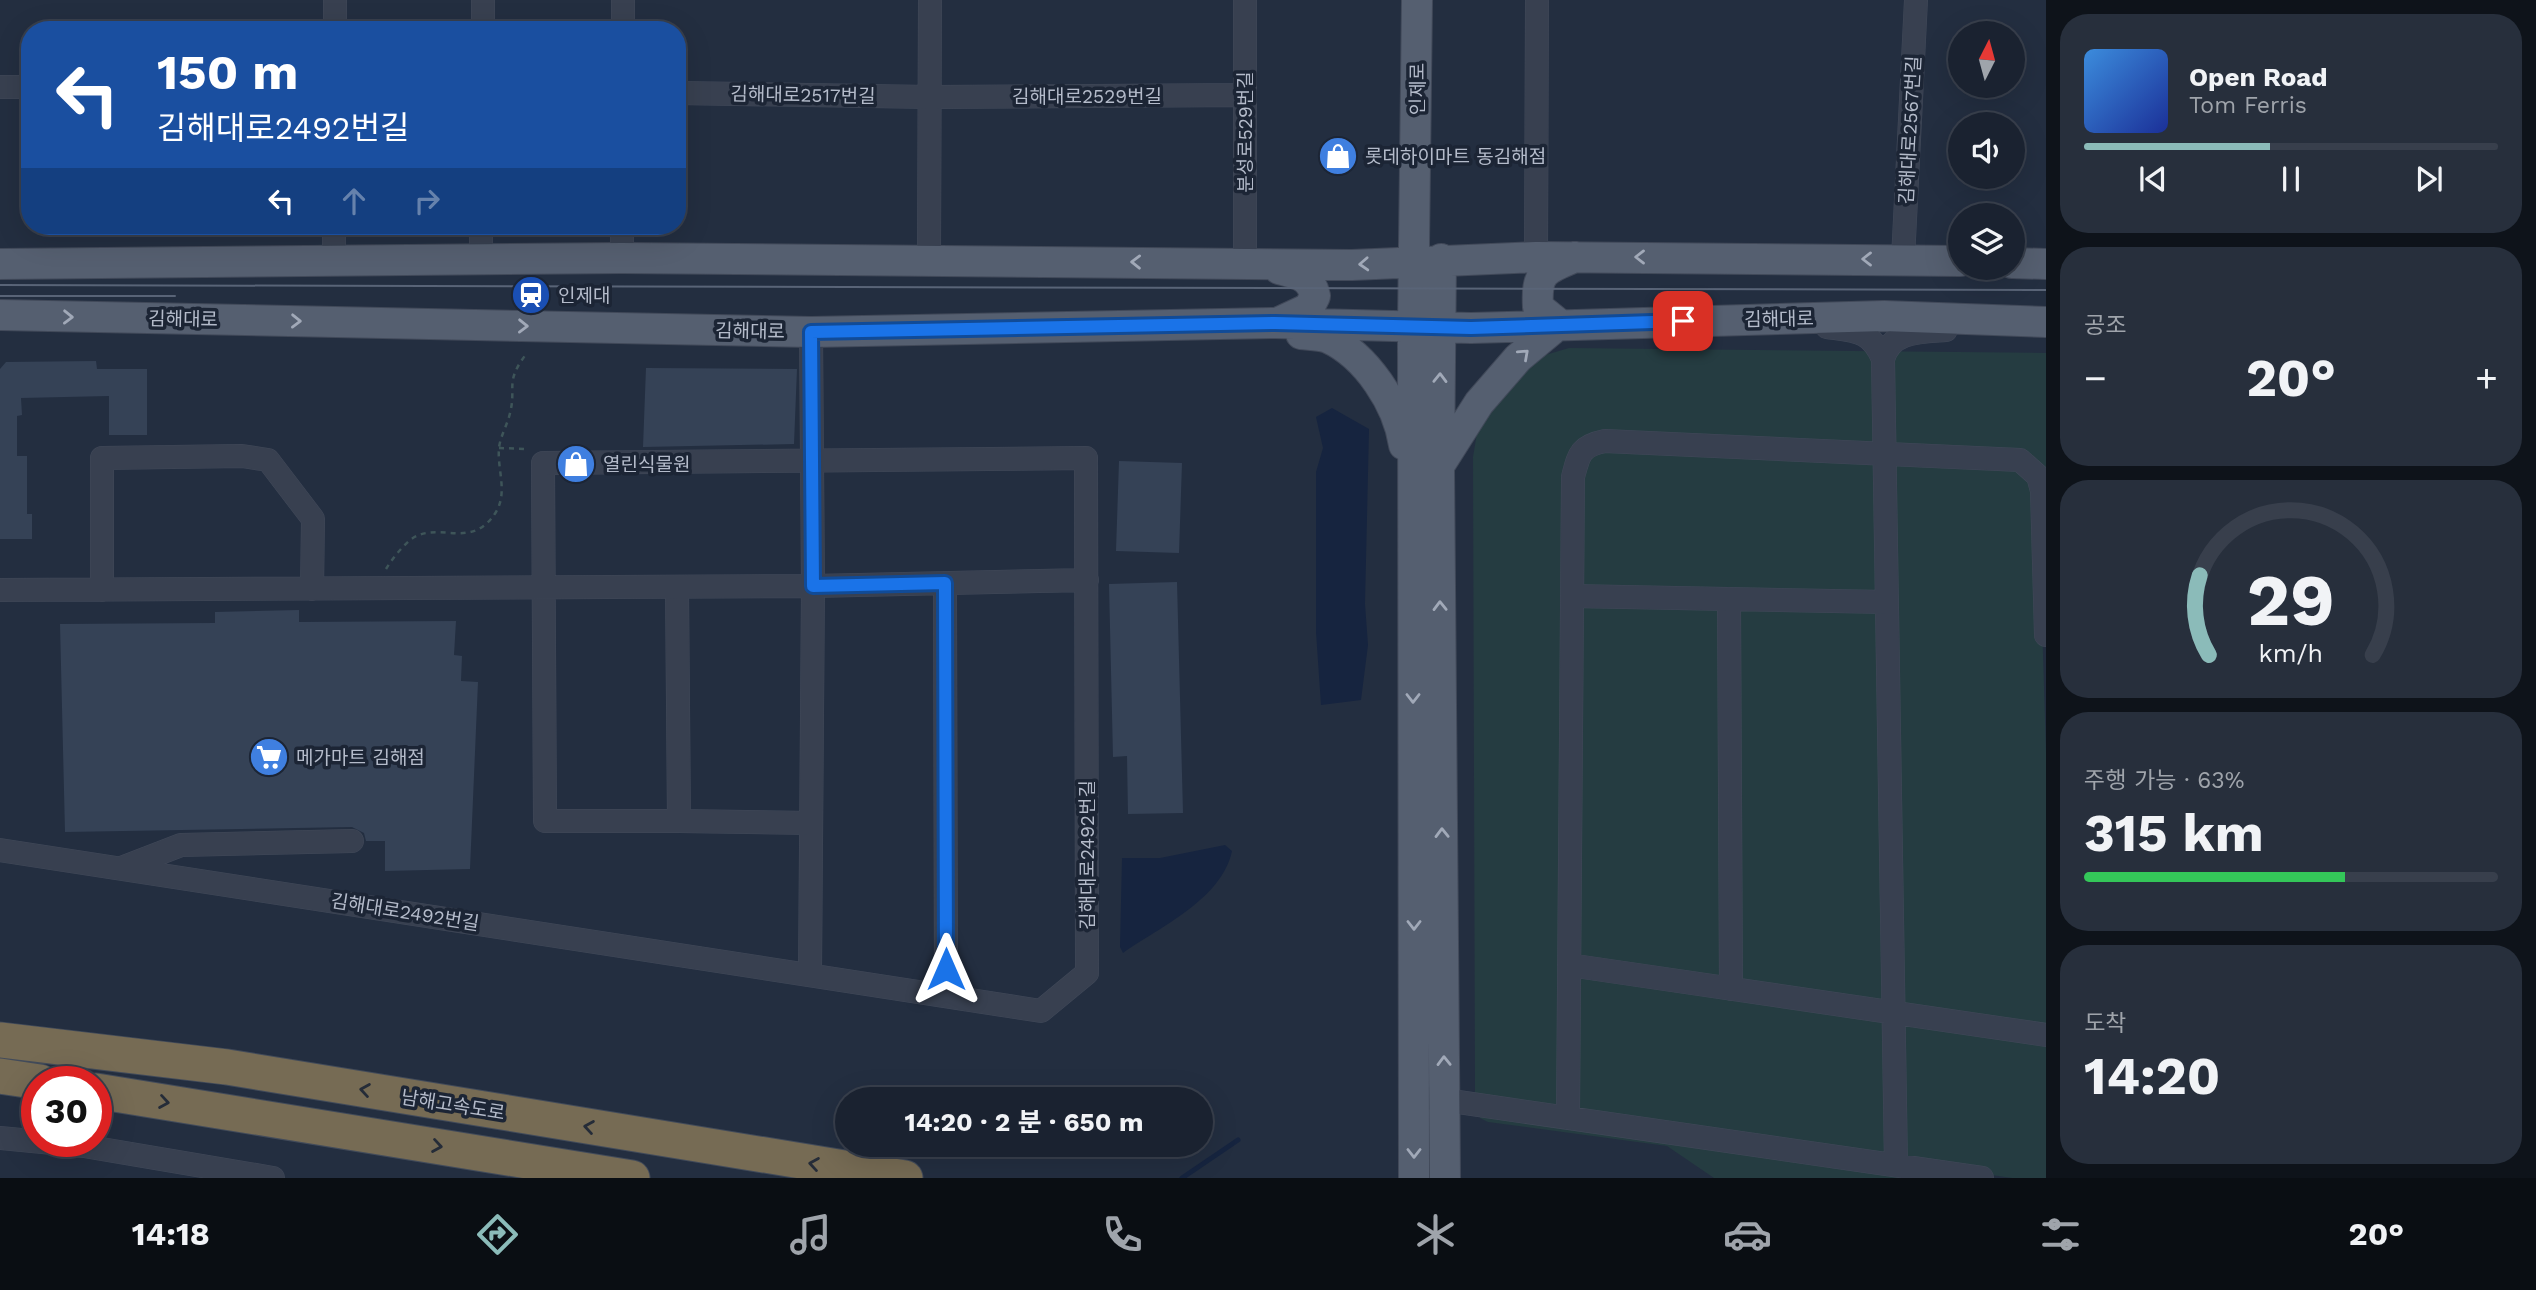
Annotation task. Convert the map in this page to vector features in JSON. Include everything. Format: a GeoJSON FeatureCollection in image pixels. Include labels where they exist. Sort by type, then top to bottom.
{"type":"FeatureCollection","features":[{"type":"Feature","properties":{"kind":"highway"},"geometry":{"type":"LineString","coordinates":[[0,1023],[227,1067]]}},
{"type":"Feature","properties":{"kind":"highway","name":"남해고속도로"},"geometry":{"type":"LineString","coordinates":[[0,1040],[227,1067],[905,1178]]}},
{"type":"Feature","properties":{"kind":"highway"},"geometry":{"type":"LineString","coordinates":[[0,1076],[21,1079]]}},
{"type":"Feature","properties":{"kind":"highway"},"geometry":{"type":"LineString","coordinates":[[112,1094],[632,1178]]}},
{"type":"Feature","properties":{"kind":"main road","name":"인제로"},"geometry":{"type":"LineString","coordinates":[[1417,0],[1428,261],[1427,328]]}},
{"type":"Feature","properties":{"kind":"main road"},"geometry":{"type":"LineString","coordinates":[[0,264],[622,258],[1252,264],[1536,257],[1948,261]]}},
{"type":"Feature","properties":{"kind":"main road"},"geometry":{"type":"LineString","coordinates":[[1439,467],[1479,403],[1518,358],[1559,324],[1538,307],[1537,283],[1547,268],[1575,257]]}},
{"type":"Feature","properties":{"kind":"main road"},"geometry":{"type":"LineString","coordinates":[[2025,263],[2046,264]]}},
{"type":"Feature","properties":{"kind":"main road"},"geometry":{"type":"LineString","coordinates":[[1252,264],[1302,274],[1313,284],[1315,296],[1309,308],[1275,323]]}},
{"type":"Feature","properties":{"kind":"main road","name":"김해대로"},"geometry":{"type":"LineString","coordinates":[[0,315],[811,332],[1275,323],[1427,328],[1884,316],[2046,323]]}},
{"type":"Feature","properties":{"kind":"main road"},"geometry":{"type":"LineString","coordinates":[[1235,324],[1327,338],[1365,364],[1401,422],[1413,506]]}},
{"type":"Feature","properties":{"kind":"main road"},"geometry":{"type":"LineString","coordinates":[[1427,328],[1439,467],[1445,1178]]}},
{"type":"Feature","properties":{"kind":"main road"},"geometry":{"type":"LineString","coordinates":[[1414,1178],[1413,506],[1427,328]]}},
{"type":"Feature","properties":{"kind":"street"},"geometry":{"type":"LineString","coordinates":[[335,0],[335,21]]}},
{"type":"Feature","properties":{"kind":"street"},"geometry":{"type":"LineString","coordinates":[[483,0],[483,21]]}},
{"type":"Feature","properties":{"kind":"street"},"geometry":{"type":"LineString","coordinates":[[623,0],[623,21]]}},
{"type":"Feature","properties":{"kind":"street"},"geometry":{"type":"LineString","coordinates":[[929,259],[930,0]]}},
{"type":"Feature","properties":{"kind":"street","name":"분성로529번길"},"geometry":{"type":"LineString","coordinates":[[1245,0],[1245,95],[1252,264]]}},
{"type":"Feature","properties":{"kind":"street"},"geometry":{"type":"LineString","coordinates":[[1536,257],[1537,0]]}},
{"type":"Feature","properties":{"kind":"street","name":"김해대로2567번길"},"geometry":{"type":"LineString","coordinates":[[1903,259],[1916,0]]}},
{"type":"Feature","properties":{"kind":"street"},"geometry":{"type":"LineString","coordinates":[[0,87],[21,87]]}},
{"type":"Feature","properties":{"kind":"street","name":"김해대로2517번길"},"geometry":{"type":"LineString","coordinates":[[686,93],[930,97]]}},
{"type":"Feature","properties":{"kind":"street","name":"김해대로2529번길"},"geometry":{"type":"LineString","coordinates":[[930,97],[1245,95]]}},
{"type":"Feature","properties":{"kind":"street"},"geometry":{"type":"LineString","coordinates":[[334,235],[334,262]]}},
{"type":"Feature","properties":{"kind":"street"},"geometry":{"type":"LineString","coordinates":[[481,235],[481,260]]}},
{"type":"Feature","properties":{"kind":"street"},"geometry":{"type":"LineString","coordinates":[[622,235],[622,258]]}},
{"type":"Feature","properties":{"kind":"street"},"geometry":{"type":"LineString","coordinates":[[1683,321],[1828,328],[1857,332],[1876,343],[1882,359],[1896,1165]]}},
{"type":"Feature","properties":{"kind":"street"},"geometry":{"type":"LineString","coordinates":[[1882,359],[1886,348],[1898,337],[1916,332],[2046,323]]}},
{"type":"Feature","properties":{"kind":"street"},"geometry":{"type":"LineString","coordinates":[[810,975],[813,586],[811,332]]}},
{"type":"Feature","properties":{"kind":"street"},"geometry":{"type":"LineString","coordinates":[[1568,1116],[1573,477],[1578,456],[1588,445],[1605,441],[2020,460],[2032,468],[2042,491],[2046,635]]}},
{"type":"Feature","properties":{"kind":"street"},"geometry":{"type":"LineString","coordinates":[[102,590],[102,458],[242,456],[268,460],[313,519],[312,589]]}},
{"type":"Feature","properties":{"kind":"street","name":"김해대로2492번길"},"geometry":{"type":"LineString","coordinates":[[0,850],[1041,1012],[1087,974],[1086,458],[543,463],[545,821],[811,823]]}},
{"type":"Feature","properties":{"kind":"street"},"geometry":{"type":"LineString","coordinates":[[0,590],[813,586],[1087,580]]}},
{"type":"Feature","properties":{"kind":"street"},"geometry":{"type":"LineString","coordinates":[[945,583],[946,996]]}},
{"type":"Feature","properties":{"kind":"street"},"geometry":{"type":"LineString","coordinates":[[677,587],[679,821]]}},
{"type":"Feature","properties":{"kind":"street"},"geometry":{"type":"LineString","coordinates":[[1572,596],[1886,602]]}},
{"type":"Feature","properties":{"kind":"street"},"geometry":{"type":"LineString","coordinates":[[1729,599],[1731,989]]}},
{"type":"Feature","properties":{"kind":"street"},"geometry":{"type":"LineString","coordinates":[[121,869],[181,845],[352,841]]}},
{"type":"Feature","properties":{"kind":"street"},"geometry":{"type":"LineString","coordinates":[[1569,965],[2046,1035]]}},
{"type":"Feature","properties":{"kind":"street"},"geometry":{"type":"LineString","coordinates":[[1414,1096],[1568,1116],[1983,1178]]}},
{"type":"Feature","properties":{"kind":"street"},"geometry":{"type":"LineString","coordinates":[[0,1138],[84,1146],[273,1178]]}},
{"type":"Feature","properties":{"kind":"path"},"geometry":{"type":"LineString","coordinates":[[384,571],[411,539],[425,534],[473,533],[486,526],[498,509],[502,490],[499,448],[510,416],[512,372],[527,353]]}},
{"type":"Feature","properties":{"kind":"path"},"geometry":{"type":"LineString","coordinates":[[499,448],[538,450]]}},
{"type":"Feature","properties":{"kind":"green space"},"geometry":{"type":"Polygon","coordinates":[[[1569,348],[2046,353],[2046,492],[2039,524],[2046,752],[2046,1178],[2012,1178],[1491,1102],[1475,1096],[1473,457],[1477,433],[1491,396],[1542,356],[1569,348]]]}},
{"type":"Feature","properties":{"kind":"green space"},"geometry":{"type":"Polygon","coordinates":[[[1481,1111],[1944,1178],[1714,1178],[1667,1146],[1488,1122],[1480,1118],[1481,1111]]]}},
{"type":"Feature","properties":{"kind":"water"},"geometry":{"type":"Polygon","coordinates":[[[1332,408],[1369,429],[1365,604],[1368,645],[1361,700],[1321,705],[1316,632],[1316,472],[1323,448],[1316,417],[1332,408]]]}},
{"type":"Feature","properties":{"kind":"water"},"geometry":{"type":"Polygon","coordinates":[[[1225,845],[1232,851],[1226,868],[1203,898],[1123,953],[1120,947],[1122,858],[1160,858],[1225,845]]]}},
{"type":"Feature","properties":{"kind":"building"},"geometry":{"type":"Polygon","coordinates":[[[96,361],[97,369],[147,369],[147,435],[109,435],[109,396],[21,398],[22,415],[17,416],[17,456],[27,456],[27,514],[32,514],[32,539],[0,539],[0,369],[6,362],[96,361]]]}},
{"type":"Feature","properties":{"kind":"building"},"geometry":{"type":"Polygon","coordinates":[[[646,368],[797,369],[794,444],[643,447],[646,368]]]}},
{"type":"Feature","properties":{"kind":"building"},"geometry":{"type":"Polygon","coordinates":[[[1119,461],[1182,463],[1179,553],[1116,551],[1119,461]]]}},
{"type":"Feature","properties":{"kind":"building"},"geometry":{"type":"Polygon","coordinates":[[[1177,582],[1183,813],[1128,814],[1127,756],[1113,757],[1109,584],[1177,582]]]}},
{"type":"Feature","properties":{"kind":"building","name":"메가마트 김해점"},"geometry":{"type":"Polygon","coordinates":[[[299,610],[299,622],[456,621],[454,655],[462,656],[461,681],[478,682],[470,869],[385,871],[385,841],[366,841],[364,833],[352,827],[65,832],[60,624],[215,623],[215,612],[299,610]]]}},
{"type":"Feature","properties":{"kind":"waterway"},"geometry":{"type":"LineString","coordinates":[[1182,1178],[1238,1140]]}},
{"type":"Feature","properties":{"kind":"tram line"},"geometry":{"type":"LineString","coordinates":[[0,285],[2046,290]]}},
{"type":"Feature","properties":{"kind":"tram line"},"geometry":{"type":"LineString","coordinates":[[0,296],[175,296]]}},
{"type":"Feature","properties":{"kind":"place","name":"롯데하이마트 동김해점"},"geometry":{"type":"Point","coordinates":[1338,156]}},
{"type":"Feature","properties":{"kind":"place","name":"인제대"},"geometry":{"type":"Point","coordinates":[531,295]}},
{"type":"Feature","properties":{"kind":"place","name":"열린식물원"},"geometry":{"type":"Point","coordinates":[576,464]}},
{"type":"Feature","properties":{"kind":"place","name":"메가마트 김해점"},"geometry":{"type":"Point","coordinates":[269,757]}},
{"type":"Feature","properties":{"kind":"route"},"geometry":{"type":"LineString","coordinates":[[946,969],[945,583],[813,586],[811,332],[1275,323],[1471,328],[1683,321]]}}]}
